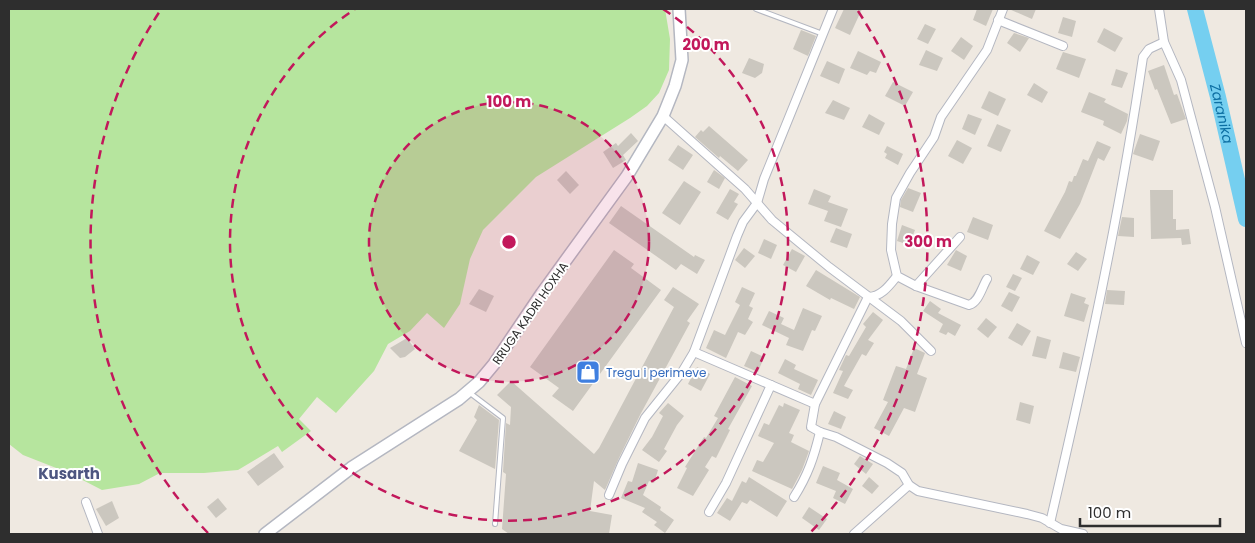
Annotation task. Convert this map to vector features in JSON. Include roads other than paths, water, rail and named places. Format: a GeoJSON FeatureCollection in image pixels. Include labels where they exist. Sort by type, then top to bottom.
{"type":"FeatureCollection","features":[{"type":"Feature","properties":{"kind":"main road","name":"RRUGA KADRI HOXHA"},"geometry":{"type":"LineString","coordinates":[[265,534],[352,468],[468,392],[494,364],[537,300],[627,176],[663,116],[675,86],[682,60],[679,9]]}},
{"type":"Feature","properties":{"kind":"street"},"geometry":{"type":"LineString","coordinates":[[609,495],[645,418],[682,372],[694,352],[737,236],[743,222],[756,203],[833,9]]}},
{"type":"Feature","properties":{"kind":"street"},"geometry":{"type":"LineString","coordinates":[[987,279],[977,299],[969,305],[916,286],[897,276],[890,250],[896,198],[934,137],[941,117],[987,50],[1003,9]]}},
{"type":"Feature","properties":{"kind":"street"},"geometry":{"type":"LineString","coordinates":[[1159,9],[1164,42],[1182,80],[1216,207],[1246,343]]}},
{"type":"Feature","properties":{"kind":"street"},"geometry":{"type":"LineString","coordinates":[[998,20],[1063,46]]}},
{"type":"Feature","properties":{"kind":"street"},"geometry":{"type":"LineString","coordinates":[[1050,523],[1081,392],[1129,146],[1143,57],[1149,49],[1164,42]]}},
{"type":"Feature","properties":{"kind":"street"},"geometry":{"type":"LineString","coordinates":[[663,116],[745,189],[772,220],[868,297],[902,321],[931,351]]}},
{"type":"Feature","properties":{"kind":"street"},"geometry":{"type":"LineString","coordinates":[[916,286],[960,237]]}},
{"type":"Feature","properties":{"kind":"street"},"geometry":{"type":"LineString","coordinates":[[868,297],[874,297],[882,292],[897,276]]}},
{"type":"Feature","properties":{"kind":"street"},"geometry":{"type":"LineString","coordinates":[[868,297],[815,404],[811,427],[836,437],[887,463],[902,473],[909,485],[918,491],[1027,514],[1042,518],[1061,529],[1083,534]]}},
{"type":"Feature","properties":{"kind":"street"},"geometry":{"type":"LineString","coordinates":[[694,352],[815,404]]}},
{"type":"Feature","properties":{"kind":"street"},"geometry":{"type":"LineString","coordinates":[[709,512],[726,483],[771,385]]}},
{"type":"Feature","properties":{"kind":"street"},"geometry":{"type":"LineString","coordinates":[[794,497],[813,462],[820,432]]}},
{"type":"Feature","properties":{"kind":"street"},"geometry":{"type":"LineString","coordinates":[[854,534],[909,485]]}},
{"type":"Feature","properties":{"kind":"street"},"geometry":{"type":"LineString","coordinates":[[86,502],[98,534]]}},
{"type":"Feature","properties":{"kind":"lane"},"geometry":{"type":"LineString","coordinates":[[756,9],[823,34]]}},
{"type":"Feature","properties":{"kind":"lane"},"geometry":{"type":"LineString","coordinates":[[468,392],[503,418],[495,524]]}},
{"type":"Feature","properties":{"kind":"waterway","name":"Zaranika"},"geometry":{"type":"LineString","coordinates":[[1195,9],[1218,97],[1246,219]]}},
{"type":"Feature","properties":{"kind":"place","name":"Tregu i perimeve"},"geometry":{"type":"Point","coordinates":[588,372]}},
{"type":"Feature","properties":{"kind":"district","name":"Kusarth"},"geometry":{"type":"Point","coordinates":[69,473]}}]}
